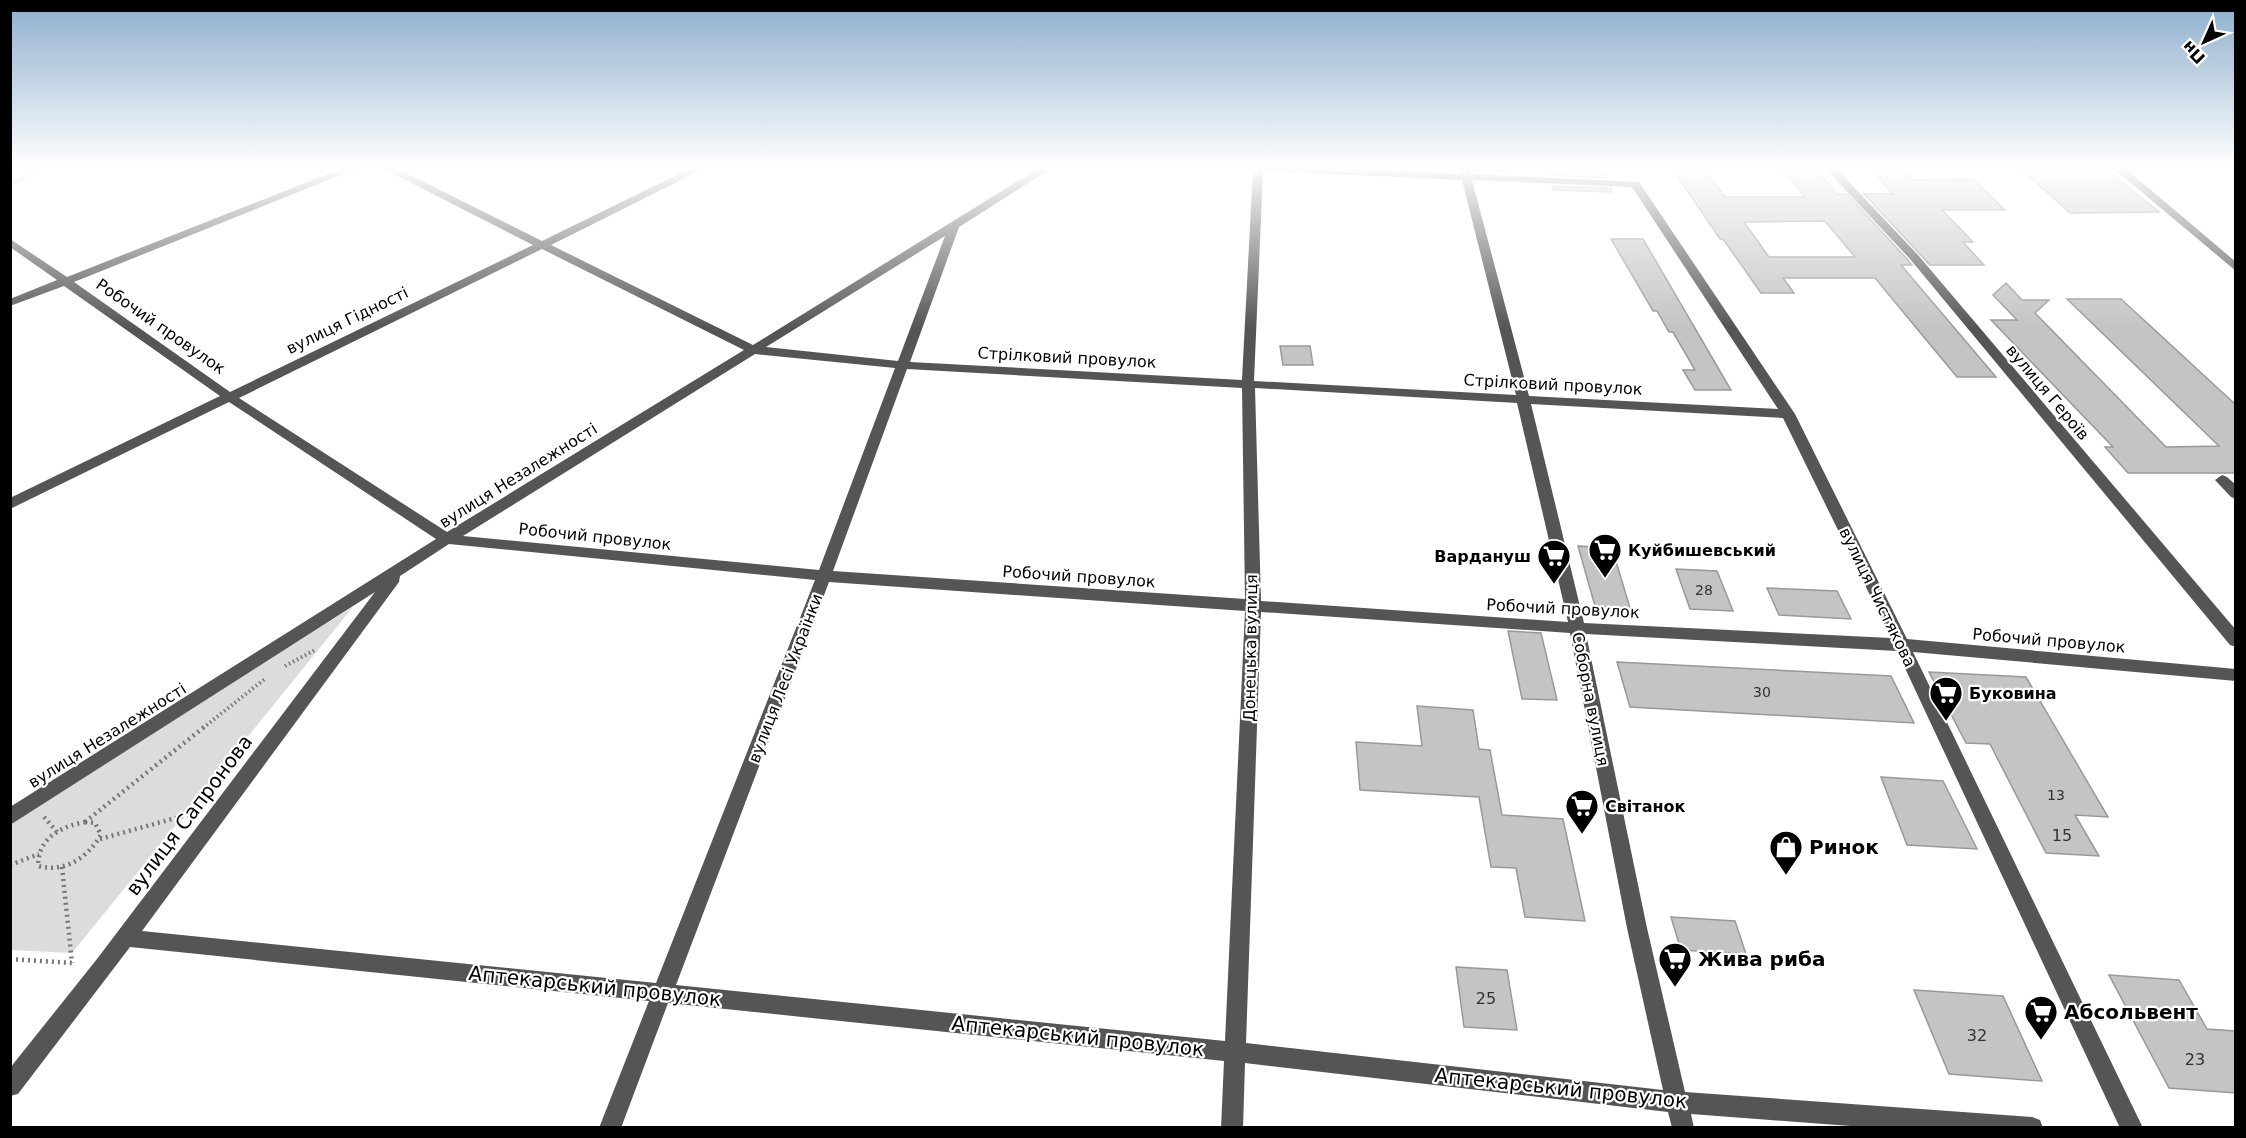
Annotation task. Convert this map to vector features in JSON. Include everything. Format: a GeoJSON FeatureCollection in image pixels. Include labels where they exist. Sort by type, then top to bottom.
{"type":"FeatureCollection","features":[{"type":"Feature","properties":{"kind":"street"},"geometry":{"type":"LineString","coordinates":[[10,303],[218,221]]}},
{"type":"Feature","properties":{"kind":"street","name":"Стрілковий провулок"},"geometry":{"type":"LineString","coordinates":[[495,221],[754,350],[903,365],[1788,414]]}},
{"type":"Feature","properties":{"kind":"street","name":"вулиця Гідності"},"geometry":{"type":"LineString","coordinates":[[10,504],[589,221]]}},
{"type":"Feature","properties":{"kind":"street","name":"вулиця Незалежності"},"geometry":{"type":"LineString","coordinates":[[10,817],[447,539],[962,221]]}},
{"type":"Feature","properties":{"kind":"street","name":"Донецька вулиця"},"geometry":{"type":"LineString","coordinates":[[1232,1128],[1253,607],[1248,383],[1256,221]]}},
{"type":"Feature","properties":{"kind":"street","name":"Соборна вулиця"},"geometry":{"type":"LineString","coordinates":[[1478,221],[1523,399],[1577,628],[1637,928],[1683,1128]]}},
{"type":"Feature","properties":{"kind":"street","name":"вулиця Чистякова"},"geometry":{"type":"LineString","coordinates":[[1660,221],[1788,414],[1902,645],[2132,1128]]}},
{"type":"Feature","properties":{"kind":"street","name":"вулиця Героїв"},"geometry":{"type":"LineString","coordinates":[[1880,221],[1914,257],[2235,640]]}},
{"type":"Feature","properties":{"kind":"street"},"geometry":{"type":"LineString","coordinates":[[2180,221],[2235,268]]}},
{"type":"Feature","properties":{"kind":"street","name":"вулиця Лесі Українки"},"geometry":{"type":"LineString","coordinates":[[610,1128],[824,576],[954,226]]}},
{"type":"Feature","properties":{"kind":"street","name":"Робочий провулок"},"geometry":{"type":"LineString","coordinates":[[10,242],[228,396],[447,539],[824,576],[1577,628],[1902,645],[2235,675]]}},
{"type":"Feature","properties":{"kind":"street"},"geometry":{"type":"LineString","coordinates":[[2222,480],[2235,494]]}},
{"type":"Feature","properties":{"kind":"street","name":"вулиця Сапронова"},"geometry":{"type":"LineString","coordinates":[[10,1086],[104,966],[400,569]]}},
{"type":"Feature","properties":{"kind":"street","name":"Аптекарський провулок"},"geometry":{"type":"LineString","coordinates":[[125,938],[1236,1052],[1677,1101],[2032,1128]]}},
{"type":"Feature","properties":{"kind":"path"},"geometry":{"type":"LineString","coordinates":[[284,667],[325,645]]}},
{"type":"Feature","properties":{"kind":"path"},"geometry":{"type":"LineString","coordinates":[[85,822],[273,672]]}},
{"type":"Feature","properties":{"kind":"path"},"geometry":{"type":"LineString","coordinates":[[99,839],[224,805]]}},
{"type":"Feature","properties":{"kind":"path"},"geometry":{"type":"LineString","coordinates":[[74,823],[95,823],[101,835],[99,839],[88,855],[62,867],[50,871],[38,866],[40,849],[62,829],[74,823]]}},
{"type":"Feature","properties":{"kind":"path"},"geometry":{"type":"LineString","coordinates":[[10,865],[39,854]]}},
{"type":"Feature","properties":{"kind":"path"},"geometry":{"type":"LineString","coordinates":[[62,867],[72,963]]}},
{"type":"Feature","properties":{"kind":"path"},"geometry":{"type":"LineString","coordinates":[[10,959],[104,966]]}},
{"type":"Feature","properties":{"kind":"shaded area"},"geometry":{"type":"Polygon","coordinates":[[[353,607],[72,953],[11,950],[11,817],[353,607]]]}},
{"type":"Feature","properties":{"kind":"building"},"geometry":{"type":"Polygon","coordinates":[[[1708,221],[1816,221],[1744,222],[1769,257],[1855,257],[1825,221],[1872,221],[1912,265],[1901,265],[1996,377],[1957,377],[1875,278],[1783,278],[1794,293],[1761,293],[1723,239],[1720,239],[1708,221]]]}},
{"type":"Feature","properties":{"kind":"building"},"geometry":{"type":"Polygon","coordinates":[[[1889,221],[1953,221],[1973,242],[1963,242],[1984,265],[1930,265],[1889,221]]]}},
{"type":"Feature","properties":{"kind":"building"},"geometry":{"type":"Polygon","coordinates":[[[1611,239],[1643,239],[1731,390],[1695,390],[1683,370],[1695,370],[1673,332],[1669,332],[1657,311],[1653,311],[1611,239]]]}},
{"type":"Feature","properties":{"kind":"building"},"geometry":{"type":"Polygon","coordinates":[[[2006,283],[2022,300],[2049,300],[2035,313],[2166,447],[2219,446],[2067,299],[2121,299],[2235,404],[2235,473],[2128,473],[2105,447],[2113,447],[1991,320],[2017,320],[1993,295],[2006,283]]]}},
{"type":"Feature","properties":{"kind":"building"},"geometry":{"type":"Polygon","coordinates":[[[1280,346],[1310,346],[1313,365],[1283,365],[1280,346]]]}},
{"type":"Feature","properties":{"kind":"building","name":"Куйбишевський"},"geometry":{"type":"Polygon","coordinates":[[[1578,546],[1612,548],[1630,608],[1595,606],[1578,546]]]}},
{"type":"Feature","properties":{"kind":"building"},"geometry":{"type":"Polygon","coordinates":[[[1676,569],[1717,571],[1733,611],[1690,609],[1676,569]]]}},
{"type":"Feature","properties":{"kind":"building"},"geometry":{"type":"Polygon","coordinates":[[[1767,588],[1837,591],[1851,619],[1779,615],[1767,588]]]}},
{"type":"Feature","properties":{"kind":"building"},"geometry":{"type":"Polygon","coordinates":[[[1508,631],[1541,633],[1557,700],[1522,699],[1508,631]]]}},
{"type":"Feature","properties":{"kind":"building"},"geometry":{"type":"Polygon","coordinates":[[[1617,662],[1891,676],[1914,723],[1630,707],[1617,662]]]}},
{"type":"Feature","properties":{"kind":"building"},"geometry":{"type":"Polygon","coordinates":[[[1929,672],[2026,677],[2108,817],[2075,815],[2099,856],[2046,853],[1990,744],[1966,743],[1929,672]]]}},
{"type":"Feature","properties":{"kind":"building"},"geometry":{"type":"Polygon","coordinates":[[[1417,706],[1473,710],[1479,749],[1490,750],[1502,815],[1563,819],[1585,921],[1525,917],[1516,868],[1491,867],[1479,797],[1360,790],[1356,742],[1422,746],[1417,706]]]}},
{"type":"Feature","properties":{"kind":"building"},"geometry":{"type":"Polygon","coordinates":[[[1881,777],[1943,781],[1977,849],[1907,845],[1881,777]]]}},
{"type":"Feature","properties":{"kind":"building"},"geometry":{"type":"Polygon","coordinates":[[[1671,917],[1735,921],[1746,954],[1681,950],[1671,917]]]}},
{"type":"Feature","properties":{"kind":"building"},"geometry":{"type":"Polygon","coordinates":[[[1456,967],[1507,970],[1517,1030],[1464,1027],[1456,967]]]}},
{"type":"Feature","properties":{"kind":"building"},"geometry":{"type":"Polygon","coordinates":[[[2109,975],[2179,980],[2207,1029],[2235,1031],[2235,1093],[2169,1088],[2109,975]]]}},
{"type":"Feature","properties":{"kind":"building"},"geometry":{"type":"Polygon","coordinates":[[[1914,990],[2003,996],[2042,1081],[1949,1074],[1914,990]]]}},
{"type":"Feature","properties":{"kind":"place","name":"Куйбишевський"},"geometry":{"type":"Point","coordinates":[1605,579]}},
{"type":"Feature","properties":{"kind":"place","name":"Вардануш"},"geometry":{"type":"Point","coordinates":[1554,585]}},
{"type":"Feature","properties":{"kind":"place","name":"Буковина"},"geometry":{"type":"Point","coordinates":[1946,722]}},
{"type":"Feature","properties":{"kind":"place","name":"Світанок"},"geometry":{"type":"Point","coordinates":[1582,835]}},
{"type":"Feature","properties":{"kind":"place","name":"Ринок"},"geometry":{"type":"Point","coordinates":[1786,876]}},
{"type":"Feature","properties":{"kind":"place","name":"Жива риба"},"geometry":{"type":"Point","coordinates":[1675,988]}},
{"type":"Feature","properties":{"kind":"place","name":"Абсольвент"},"geometry":{"type":"Point","coordinates":[2041,1041]}}]}
